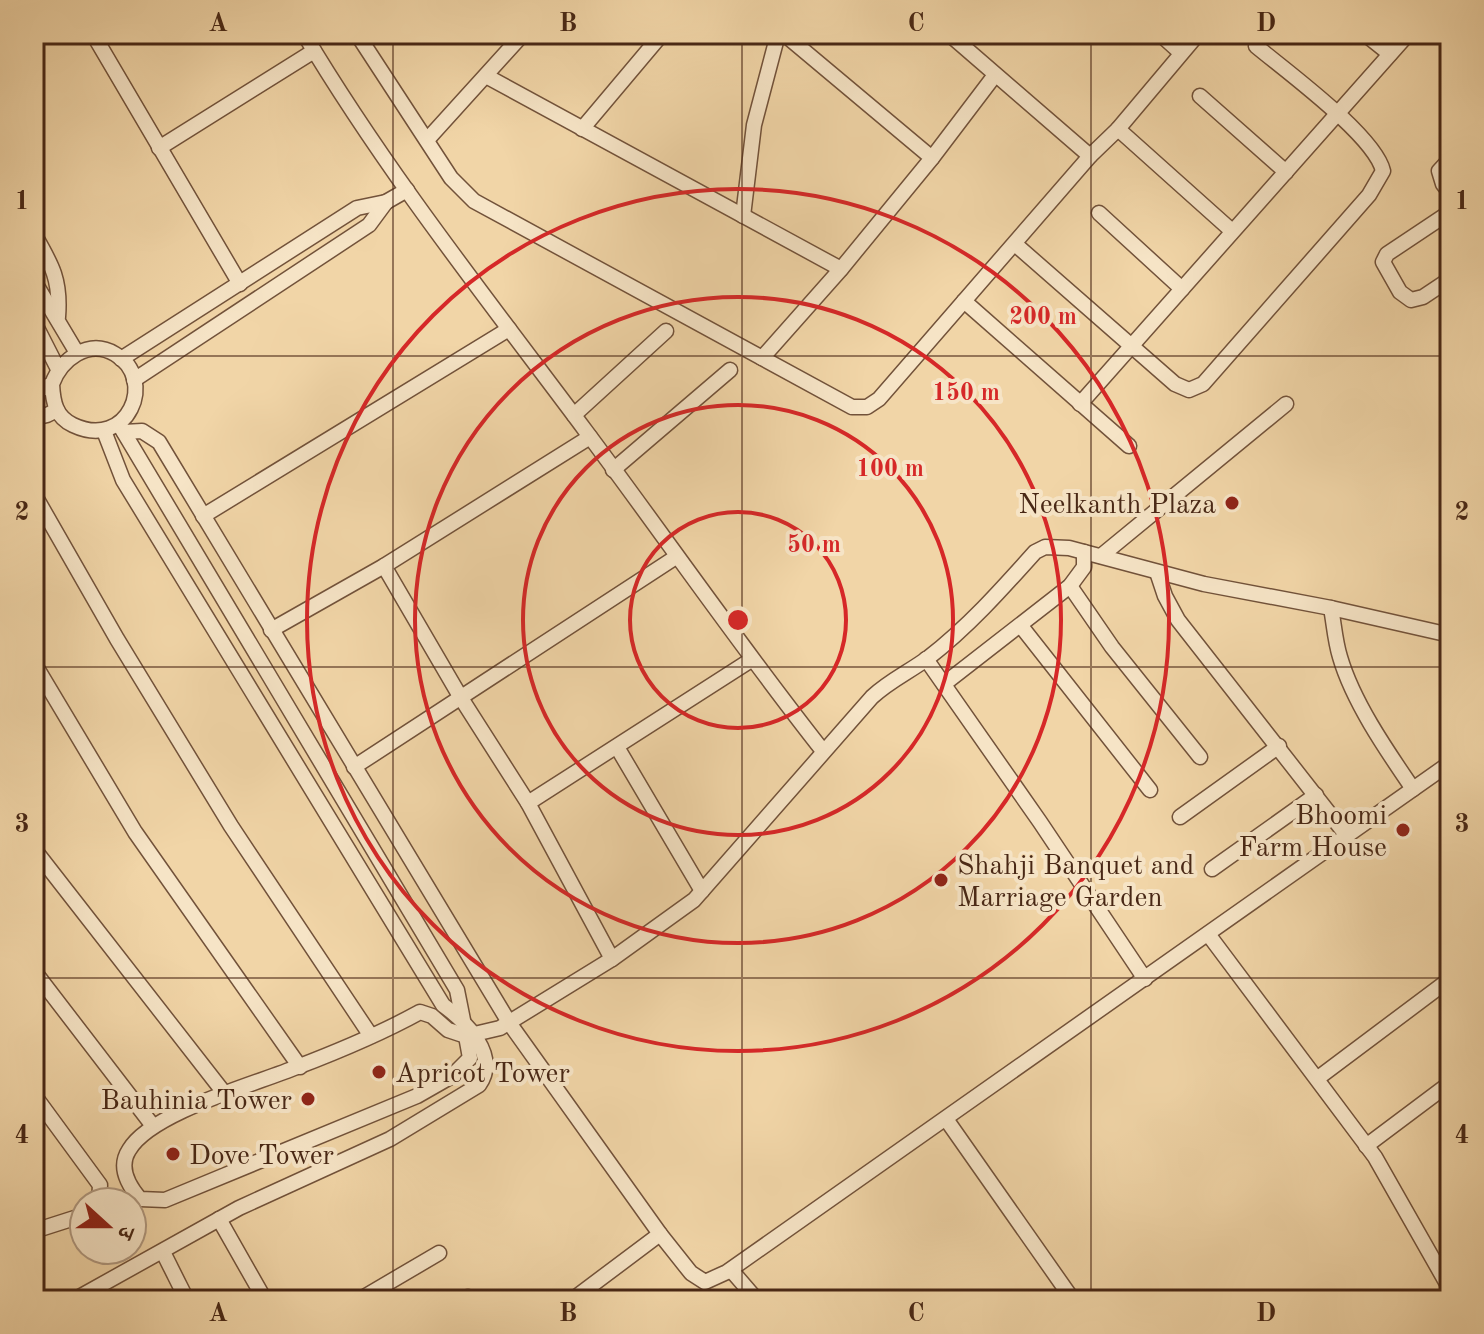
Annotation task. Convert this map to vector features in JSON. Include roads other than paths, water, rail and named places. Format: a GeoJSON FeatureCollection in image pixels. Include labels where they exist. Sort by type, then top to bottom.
{"type":"FeatureCollection","features":[{"type":"Feature","properties":{"kind":"street"},"geometry":{"type":"LineString","coordinates":[[304,34],[407,190],[751,660],[823,751]]}},
{"type":"Feature","properties":{"kind":"street"},"geometry":{"type":"LineString","coordinates":[[427,140],[523,34]]}},
{"type":"Feature","properties":{"kind":"street"},"geometry":{"type":"LineString","coordinates":[[582,129],[662,34]]}},
{"type":"Feature","properties":{"kind":"street"},"geometry":{"type":"LineString","coordinates":[[743,216],[754,125],[778,34]]}},
{"type":"Feature","properties":{"kind":"street"},"geometry":{"type":"LineString","coordinates":[[784,34],[932,158]]}},
{"type":"Feature","properties":{"kind":"street"},"geometry":{"type":"LineString","coordinates":[[949,34],[1090,156]]}},
{"type":"Feature","properties":{"kind":"street"},"geometry":{"type":"LineString","coordinates":[[1160,34],[1181,53]]}},
{"type":"Feature","properties":{"kind":"street"},"geometry":{"type":"LineString","coordinates":[[363,37],[451,178],[474,201],[843,404],[867,407],[879,399],[1198,34]]}},
{"type":"Feature","properties":{"kind":"street"},"geometry":{"type":"LineString","coordinates":[[1365,34],[1390,54]]}},
{"type":"Feature","properties":{"kind":"street"},"geometry":{"type":"LineString","coordinates":[[1080,404],[1408,34]]}},
{"type":"Feature","properties":{"kind":"street"},"geometry":{"type":"LineString","coordinates":[[95,35],[240,284]]}},
{"type":"Feature","properties":{"kind":"street"},"geometry":{"type":"LineString","coordinates":[[1015,244],[1175,384],[1189,390],[1196,389],[1361,204],[1383,171],[1381,162],[1336,113],[1256,46]]}},
{"type":"Feature","properties":{"kind":"street"},"geometry":{"type":"LineString","coordinates":[[159,148],[314,51]]}},
{"type":"Feature","properties":{"kind":"street"},"geometry":{"type":"LineString","coordinates":[[762,358],[841,269],[995,75]]}},
{"type":"Feature","properties":{"kind":"street"},"geometry":{"type":"LineString","coordinates":[[486,76],[841,269]]}},
{"type":"Feature","properties":{"kind":"street"},"geometry":{"type":"LineString","coordinates":[[1200,96],[1286,172]]}},
{"type":"Feature","properties":{"kind":"street"},"geometry":{"type":"LineString","coordinates":[[1118,129],[1232,231]]}},
{"type":"Feature","properties":{"kind":"street"},"geometry":{"type":"LineString","coordinates":[[1450,159],[1439,171],[1450,193]]}},
{"type":"Feature","properties":{"kind":"street"},"geometry":{"type":"LineString","coordinates":[[121,359],[357,208],[386,202],[407,190]]}},
{"type":"Feature","properties":{"kind":"street"},"geometry":{"type":"LineString","coordinates":[[134,380],[369,225],[386,202]]}},
{"type":"Feature","properties":{"kind":"street"},"geometry":{"type":"LineString","coordinates":[[1450,212],[1387,254],[1383,262],[1400,292],[1411,300],[1423,297],[1450,279]]}},
{"type":"Feature","properties":{"kind":"street"},"geometry":{"type":"LineString","coordinates":[[1099,213],[1182,289]]}},
{"type":"Feature","properties":{"kind":"street"},"geometry":{"type":"LineString","coordinates":[[34,234],[50,261],[59,287],[58,317]]}},
{"type":"Feature","properties":{"kind":"street"},"geometry":{"type":"LineString","coordinates":[[34,281],[77,353]]}},
{"type":"Feature","properties":{"kind":"street"},"geometry":{"type":"LineString","coordinates":[[964,301],[1129,446]]}},
{"type":"Feature","properties":{"kind":"street"},"geometry":{"type":"LineString","coordinates":[[34,322],[58,369]]}},
{"type":"Feature","properties":{"kind":"street"},"geometry":{"type":"LineString","coordinates":[[203,516],[509,329]]}},
{"type":"Feature","properties":{"kind":"street"},"geometry":{"type":"LineString","coordinates":[[574,415],[666,331]]}},
{"type":"Feature","properties":{"kind":"street"},"geometry":{"type":"LineString","coordinates":[[122,428],[135,396],[134,380],[127,365],[100,348],[77,353],[58,369],[52,384],[57,410],[64,421],[88,432],[122,428],[142,431],[159,442],[510,1024],[660,1234],[697,1279],[705,1282],[731,1270],[1450,763]]}},
{"type":"Feature","properties":{"kind":"street"},"geometry":{"type":"LineString","coordinates":[[613,470],[730,370]]}},
{"type":"Feature","properties":{"kind":"street"},"geometry":{"type":"LineString","coordinates":[[34,393],[52,384]]}},
{"type":"Feature","properties":{"kind":"street"},"geometry":{"type":"LineString","coordinates":[[1101,556],[1286,404]]}},
{"type":"Feature","properties":{"kind":"street"},"geometry":{"type":"LineString","coordinates":[[34,418],[57,410]]}},
{"type":"Feature","properties":{"kind":"street"},"geometry":{"type":"LineString","coordinates":[[74,1300],[219,1219],[390,1139],[471,1092],[484,1078],[485,1067],[463,1020],[457,990],[122,428]]}},
{"type":"Feature","properties":{"kind":"street"},"geometry":{"type":"LineString","coordinates":[[104,431],[123,480],[443,1005],[463,1020]]}},
{"type":"Feature","properties":{"kind":"street"},"geometry":{"type":"LineString","coordinates":[[271,630],[384,566],[590,437]]}},
{"type":"Feature","properties":{"kind":"street"},"geometry":{"type":"LineString","coordinates":[[34,494],[117,639],[231,826],[371,1036]]}},
{"type":"Feature","properties":{"kind":"street"},"geometry":{"type":"LineString","coordinates":[[471,1035],[470,1058],[463,1068],[417,1096],[165,1200],[140,1199],[130,1187],[124,1172],[124,1159],[129,1148],[153,1126],[225,1094],[300,1067],[420,1012],[432,1016],[448,1030],[471,1035],[510,1024],[678,913],[702,891],[823,751],[888,682],[926,659],[972,621],[1035,552],[1045,547],[1084,552],[1251,594],[1331,608],[1450,635]]}},
{"type":"Feature","properties":{"kind":"street"},"geometry":{"type":"LineString","coordinates":[[944,684],[1070,586],[1084,567],[1084,552]]}},
{"type":"Feature","properties":{"kind":"street"},"geometry":{"type":"LineString","coordinates":[[354,767],[676,557]]}},
{"type":"Feature","properties":{"kind":"street"},"geometry":{"type":"LineString","coordinates":[[384,566],[461,698],[528,803],[612,959]]}},
{"type":"Feature","properties":{"kind":"street"},"geometry":{"type":"LineString","coordinates":[[1157,572],[1178,620],[1347,836]]}},
{"type":"Feature","properties":{"kind":"street"},"geometry":{"type":"LineString","coordinates":[[1070,586],[1112,647],[1200,757]]}},
{"type":"Feature","properties":{"kind":"street"},"geometry":{"type":"LineString","coordinates":[[1331,608],[1340,659],[1350,684],[1413,789]]}},
{"type":"Feature","properties":{"kind":"street"},"geometry":{"type":"LineString","coordinates":[[1021,626],[1150,790]]}},
{"type":"Feature","properties":{"kind":"street"},"geometry":{"type":"LineString","coordinates":[[926,659],[1145,979]]}},
{"type":"Feature","properties":{"kind":"street"},"geometry":{"type":"LineString","coordinates":[[528,803],[751,660]]}},
{"type":"Feature","properties":{"kind":"street"},"geometry":{"type":"LineString","coordinates":[[34,663],[135,832],[300,1067]]}},
{"type":"Feature","properties":{"kind":"street"},"geometry":{"type":"LineString","coordinates":[[1180,817],[1279,746]]}},
{"type":"Feature","properties":{"kind":"street"},"geometry":{"type":"LineString","coordinates":[[617,747],[702,891]]}},
{"type":"Feature","properties":{"kind":"street"},"geometry":{"type":"LineString","coordinates":[[1212,869],[1316,795]]}},
{"type":"Feature","properties":{"kind":"street"},"geometry":{"type":"LineString","coordinates":[[34,849],[225,1094]]}},
{"type":"Feature","properties":{"kind":"street"},"geometry":{"type":"LineString","coordinates":[[1208,934],[1366,1146],[1450,1289]]}},
{"type":"Feature","properties":{"kind":"street"},"geometry":{"type":"LineString","coordinates":[[34,971],[153,1126]]}},
{"type":"Feature","properties":{"kind":"street"},"geometry":{"type":"LineString","coordinates":[[1318,1078],[1450,979]]}},
{"type":"Feature","properties":{"kind":"street"},"geometry":{"type":"LineString","coordinates":[[1366,1146],[1450,1083]]}},
{"type":"Feature","properties":{"kind":"street"},"geometry":{"type":"LineString","coordinates":[[34,1095],[100,1186]]}},
{"type":"Feature","properties":{"kind":"street"},"geometry":{"type":"LineString","coordinates":[[946,1119],[1073,1300]]}},
{"type":"Feature","properties":{"kind":"street"},"geometry":{"type":"LineString","coordinates":[[219,1219],[265,1300]]}},
{"type":"Feature","properties":{"kind":"street"},"geometry":{"type":"LineString","coordinates":[[34,1231],[68,1220]]}},
{"type":"Feature","properties":{"kind":"street"},"geometry":{"type":"LineString","coordinates":[[572,1300],[591,1294],[660,1234]]}},
{"type":"Feature","properties":{"kind":"street"},"geometry":{"type":"LineString","coordinates":[[163,1252],[187,1300]]}},
{"type":"Feature","properties":{"kind":"street"},"geometry":{"type":"LineString","coordinates":[[359,1300],[439,1253]]}},
{"type":"Feature","properties":{"kind":"street"},"geometry":{"type":"LineString","coordinates":[[731,1270],[757,1300]]}},
{"type":"Feature","properties":{"kind":"place","name":"Neelkanth Plaza"},"geometry":{"type":"Point","coordinates":[1232,503]}},
{"type":"Feature","properties":{"kind":"place","name":"Bhoomi Farm House"},"geometry":{"type":"Point","coordinates":[1403,830]}},
{"type":"Feature","properties":{"kind":"place","name":"Shahji Banquet and Marriage Garden"},"geometry":{"type":"Point","coordinates":[941,880]}},
{"type":"Feature","properties":{"kind":"place","name":"Apricot Tower"},"geometry":{"type":"Point","coordinates":[379,1072]}},
{"type":"Feature","properties":{"kind":"place","name":"Bauhinia Tower"},"geometry":{"type":"Point","coordinates":[308,1099]}},
{"type":"Feature","properties":{"kind":"place","name":"Dove Tower"},"geometry":{"type":"Point","coordinates":[173,1154]}}]}
